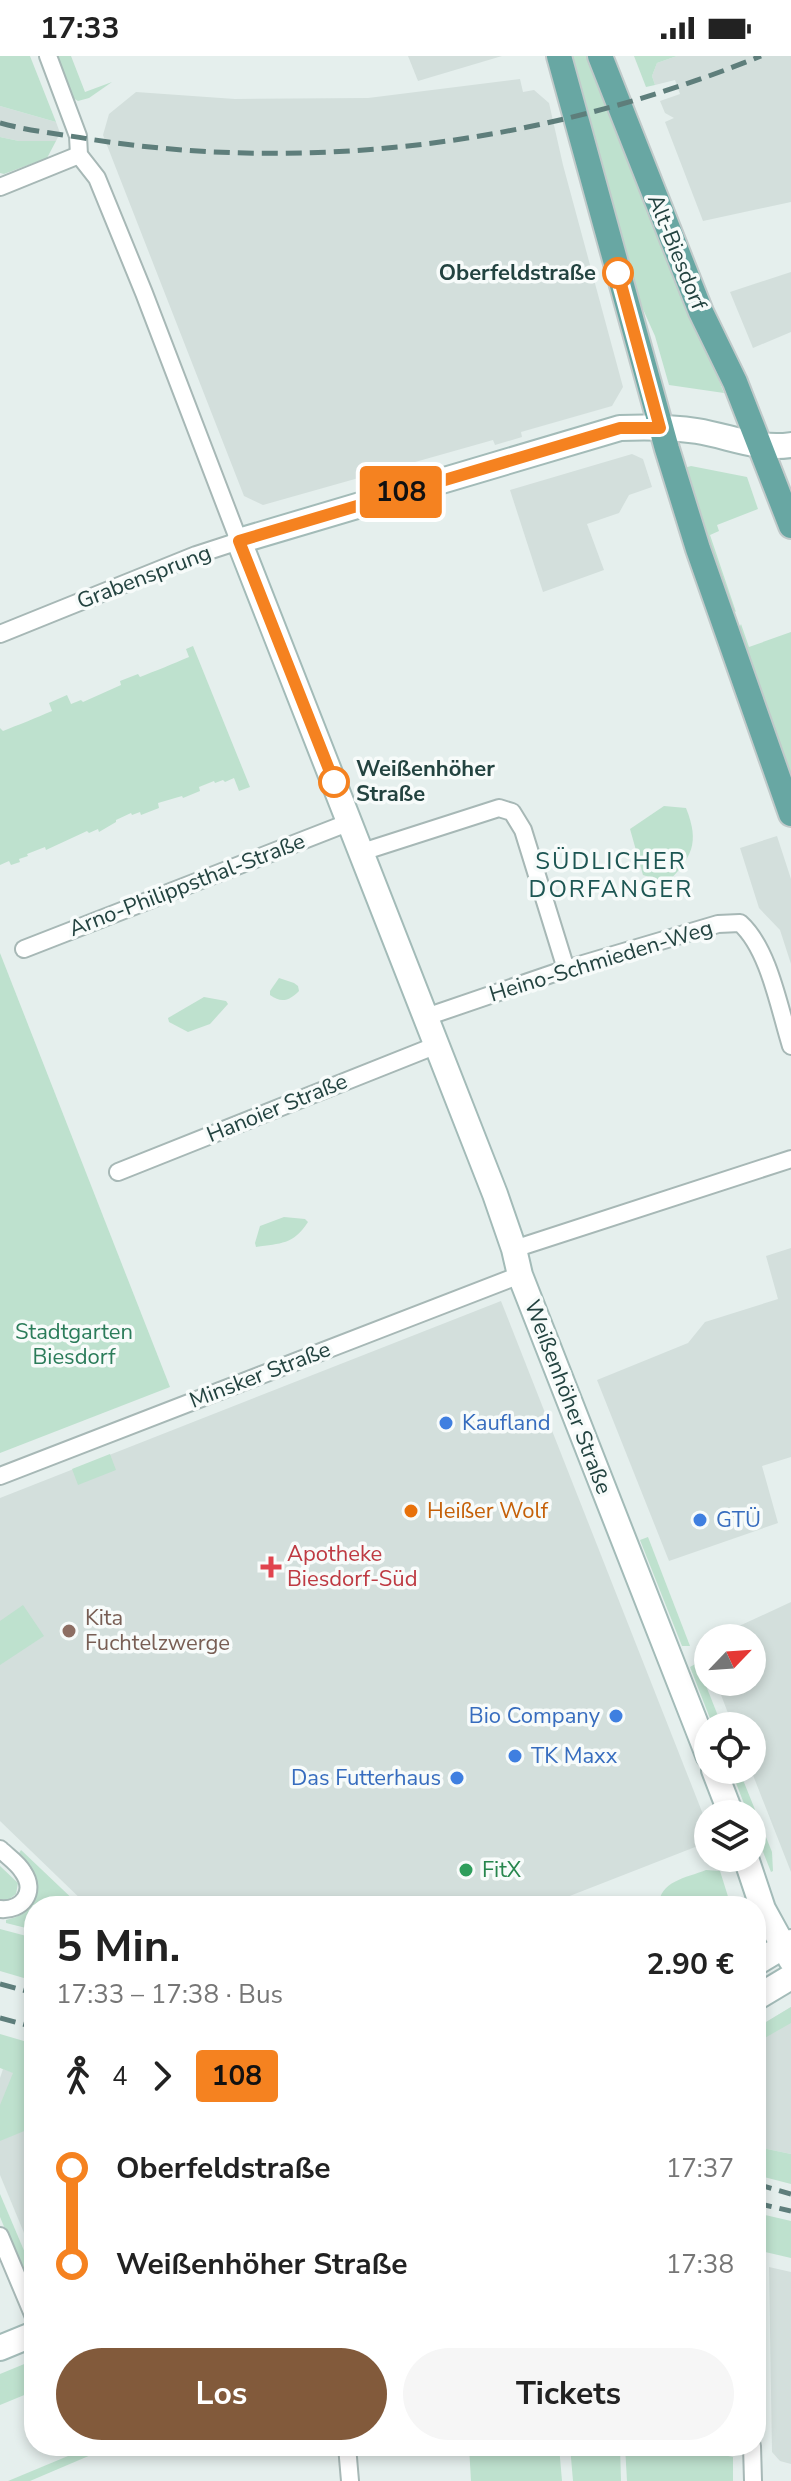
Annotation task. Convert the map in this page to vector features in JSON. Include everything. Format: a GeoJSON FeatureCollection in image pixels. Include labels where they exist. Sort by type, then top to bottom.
{"type":"FeatureCollection","features":[{"type":"Feature","properties":{"kind":"main road"},"geometry":{"type":"LineString","coordinates":[[559,56],[660,428],[698,549],[791,814]]}},
{"type":"Feature","properties":{"kind":"main road","name":"Alt-Biesdorf"},"geometry":{"type":"LineString","coordinates":[[600,56],[701,312],[735,382],[791,526]]}},
{"type":"Feature","properties":{"kind":"street","name":"Weißenhöher Straße"},"geometry":{"type":"LineString","coordinates":[[48,56],[78,136],[79,155],[97,178],[109,207],[495,1194],[520,1275],[694,1719]]}},
{"type":"Feature","properties":{"kind":"street"},"geometry":{"type":"LineString","coordinates":[[0,187],[79,155]]}},
{"type":"Feature","properties":{"kind":"street","name":"Grabensprung"},"geometry":{"type":"LineString","coordinates":[[0,634],[196,555],[239,541],[620,428],[660,428]]}},
{"type":"Feature","properties":{"kind":"street"},"geometry":{"type":"LineString","coordinates":[[660,428],[697,431],[760,447],[791,445]]}},
{"type":"Feature","properties":{"kind":"street"},"geometry":{"type":"LineString","coordinates":[[362,852],[499,808],[512,812],[523,830],[566,969]]}},
{"type":"Feature","properties":{"kind":"street","name":"Arno-Philippsthal-Straße"},"geometry":{"type":"LineString","coordinates":[[24,949],[350,822]]}},
{"type":"Feature","properties":{"kind":"street","name":"Heino-Schmieden-Weg"},"geometry":{"type":"LineString","coordinates":[[426,1017],[566,969],[718,924],[740,923],[752,934],[766,966],[791,1046]]}},
{"type":"Feature","properties":{"kind":"street","name":"Hanoier Straße"},"geometry":{"type":"LineString","coordinates":[[118,1172],[437,1045]]}},
{"type":"Feature","properties":{"kind":"street"},"geometry":{"type":"LineString","coordinates":[[514,1249],[791,1159]]}},
{"type":"Feature","properties":{"kind":"street","name":"Minsker Straße"},"geometry":{"type":"LineString","coordinates":[[0,1476],[520,1275]]}},
{"type":"Feature","properties":{"kind":"street"},"geometry":{"type":"LineString","coordinates":[[0,1849],[23,1871],[28,1881],[27,1896]]}},
{"type":"Feature","properties":{"kind":"street"},"geometry":{"type":"LineString","coordinates":[[751,1872],[759,1896]]}},
{"type":"Feature","properties":{"kind":"street"},"geometry":{"type":"LineString","coordinates":[[0,1909],[13,1909],[24,1900]]}},
{"type":"Feature","properties":{"kind":"street"},"geometry":{"type":"LineString","coordinates":[[766,1914],[788,1950],[766,1959]]}},
{"type":"Feature","properties":{"kind":"street"},"geometry":{"type":"LineString","coordinates":[[766,1992],[791,1977]]}},
{"type":"Feature","properties":{"kind":"street"},"geometry":{"type":"LineString","coordinates":[[0,2236],[24,2293]]}},
{"type":"Feature","properties":{"kind":"street"},"geometry":{"type":"LineString","coordinates":[[0,2348],[24,2338]]}},
{"type":"Feature","properties":{"kind":"street"},"geometry":{"type":"LineString","coordinates":[[348,2456],[350,2481]]}},
{"type":"Feature","properties":{"kind":"street"},"geometry":{"type":"LineString","coordinates":[[752,2456],[753,2481]]}},
{"type":"Feature","properties":{"kind":"shaded area"},"geometry":{"type":"Polygon","coordinates":[[[408,56],[502,56],[418,81],[408,56]]]}},
{"type":"Feature","properties":{"kind":"shaded area"},"geometry":{"type":"Polygon","coordinates":[[[677,56],[791,56],[791,202],[703,221],[665,122],[674,118],[665,113],[660,101],[680,94],[675,80],[655,85],[652,76],[657,63],[677,56]]]}},
{"type":"Feature","properties":{"kind":"shaded area"},"geometry":{"type":"Polygon","coordinates":[[[520,79],[523,92],[534,90],[549,103],[623,387],[612,406],[521,432],[522,437],[495,445],[493,440],[263,505],[244,496],[103,135],[109,114],[136,92],[235,99],[368,98],[520,79]]]}},
{"type":"Feature","properties":{"kind":"shaded area"},"geometry":{"type":"Polygon","coordinates":[[[0,106],[56,122],[60,133],[56,141],[19,141],[0,137],[0,106]]]}},
{"type":"Feature","properties":{"kind":"shaded area"},"geometry":{"type":"Polygon","coordinates":[[[791,272],[791,332],[753,348],[730,292],[791,272]]]}},
{"type":"Feature","properties":{"kind":"shaded area"},"geometry":{"type":"Polygon","coordinates":[[[632,454],[643,459],[652,487],[629,495],[619,513],[587,524],[604,570],[543,592],[510,490],[632,454]]]}},
{"type":"Feature","properties":{"kind":"shaded area"},"geometry":{"type":"Polygon","coordinates":[[[777,836],[791,879],[791,964],[780,930],[759,908],[740,848],[777,836]]]}},
{"type":"Feature","properties":{"kind":"shaded area"},"geometry":{"type":"Polygon","coordinates":[[[791,1248],[791,1457],[762,1466],[778,1523],[669,1561],[597,1380],[688,1343],[705,1322],[778,1299],[766,1256],[791,1248]]]}},
{"type":"Feature","properties":{"kind":"shaded area"},"geometry":{"type":"Polygon","coordinates":[[[501,1301],[697,1800],[694,1800],[694,1847],[570,1896],[78,1896],[0,1821],[0,1498],[501,1301]]]}},
{"type":"Feature","properties":{"kind":"shaded area"},"geometry":{"type":"Polygon","coordinates":[[[791,1602],[791,1872],[766,1808],[766,1800],[763,1800],[756,1784],[766,1784],[766,1712],[728,1712],[721,1696],[766,1696],[766,1624],[743,1624],[791,1602]]]}},
{"type":"Feature","properties":{"kind":"shaded area"},"geometry":{"type":"Polygon","coordinates":[[[791,2007],[791,2154],[766,2148],[766,2022],[791,2007]]]}},
{"type":"Feature","properties":{"kind":"shaded area"},"geometry":{"type":"Polygon","coordinates":[[[3,2069],[24,2076],[24,2233],[0,2175],[0,2078],[3,2069]]]}},
{"type":"Feature","properties":{"kind":"shaded area"},"geometry":{"type":"Polygon","coordinates":[[[769,2267],[791,2272],[791,2464],[780,2461],[772,2452],[769,2267]]]}},
{"type":"Feature","properties":{"kind":"green space"},"geometry":{"type":"Polygon","coordinates":[[[0,56],[30,56],[56,122],[0,106],[0,56]]]}},
{"type":"Feature","properties":{"kind":"green space"},"geometry":{"type":"Polygon","coordinates":[[[56,56],[71,56],[85,92],[112,82],[89,98],[78,101],[73,98],[56,56]]]}},
{"type":"Feature","properties":{"kind":"green space"},"geometry":{"type":"Polygon","coordinates":[[[570,56],[592,56],[724,393],[669,385],[655,336],[637,296],[570,56]]]}},
{"type":"Feature","properties":{"kind":"green space"},"geometry":{"type":"Polygon","coordinates":[[[634,56],[677,56],[657,63],[652,76],[655,85],[646,87],[634,56]]]}},
{"type":"Feature","properties":{"kind":"green space"},"geometry":{"type":"Polygon","coordinates":[[[0,137],[19,141],[56,141],[47,158],[4,174],[0,173],[0,137]]]}},
{"type":"Feature","properties":{"kind":"green space"},"geometry":{"type":"Polygon","coordinates":[[[691,466],[747,477],[758,509],[717,525],[719,531],[710,535],[736,612],[731,609],[684,468],[691,466]]]}},
{"type":"Feature","properties":{"kind":"green space"},"geometry":{"type":"Polygon","coordinates":[[[741,624],[749,647],[791,632],[791,778],[738,630],[741,624]]]}},
{"type":"Feature","properties":{"kind":"green space"},"geometry":{"type":"Polygon","coordinates":[[[193,646],[250,787],[239,791],[234,778],[225,782],[214,781],[183,798],[158,803],[159,808],[141,815],[140,812],[131,813],[99,832],[98,829],[87,831],[46,850],[45,847],[27,854],[19,859],[20,862],[11,865],[9,861],[0,865],[0,728],[3,731],[52,711],[49,703],[67,695],[71,704],[83,702],[121,685],[120,681],[138,674],[140,677],[183,660],[189,657],[186,649],[193,646]]]}},
{"type":"Feature","properties":{"kind":"green space"},"geometry":{"type":"Polygon","coordinates":[[[664,806],[686,808],[693,840],[688,857],[667,883],[643,875],[630,829],[664,806]]]}},
{"type":"Feature","properties":{"kind":"green space","name":"Stadtgarten Biesdorf"},"geometry":{"type":"Polygon","coordinates":[[[0,953],[170,1387],[0,1453],[0,953]]]}},
{"type":"Feature","properties":{"kind":"green space"},"geometry":{"type":"Polygon","coordinates":[[[279,978],[294,983],[299,991],[286,1000],[270,995],[279,978]]]}},
{"type":"Feature","properties":{"kind":"green space"},"geometry":{"type":"Polygon","coordinates":[[[204,997],[228,1004],[210,1024],[188,1032],[169,1022],[168,1018],[204,997]]]}},
{"type":"Feature","properties":{"kind":"green space"},"geometry":{"type":"Polygon","coordinates":[[[284,1217],[308,1222],[292,1239],[256,1247],[260,1226],[284,1217]]]}},
{"type":"Feature","properties":{"kind":"green space"},"geometry":{"type":"Polygon","coordinates":[[[110,1454],[116,1470],[78,1485],[72,1469],[110,1454]]]}},
{"type":"Feature","properties":{"kind":"green space"},"geometry":{"type":"Polygon","coordinates":[[[648,1537],[690,1646],[682,1646],[640,1540],[648,1537]]]}},
{"type":"Feature","properties":{"kind":"green space"},"geometry":{"type":"Polygon","coordinates":[[[23,1605],[44,1636],[0,1665],[0,1621],[23,1605]]]}},
{"type":"Feature","properties":{"kind":"green space"},"geometry":{"type":"Polygon","coordinates":[[[701,1696],[710,1696],[716,1712],[708,1712],[701,1696]]]}},
{"type":"Feature","properties":{"kind":"green space"},"geometry":{"type":"Polygon","coordinates":[[[736,1784],[745,1784],[751,1800],[743,1800],[736,1784]]]}},
{"type":"Feature","properties":{"kind":"green space"},"geometry":{"type":"Polygon","coordinates":[[[766,1837],[772,1852],[771,1872],[766,1859],[766,1837]]]}},
{"type":"Feature","properties":{"kind":"green space"},"geometry":{"type":"Polygon","coordinates":[[[21,1850],[69,1896],[36,1896],[33,1874],[18,1855],[21,1850]]]}},
{"type":"Feature","properties":{"kind":"green space"},"geometry":{"type":"Polygon","coordinates":[[[0,1866],[18,1883],[16,1894],[8,1900],[0,1900],[0,1866]]]}},
{"type":"Feature","properties":{"kind":"green space"},"geometry":{"type":"Polygon","coordinates":[[[700,1872],[720,1872],[728,1896],[661,1896],[669,1886],[700,1872]]]}},
{"type":"Feature","properties":{"kind":"green space"},"geometry":{"type":"Polygon","coordinates":[[[24,1912],[24,1928],[6,1923],[6,1920],[24,1912]]]}},
{"type":"Feature","properties":{"kind":"green space"},"geometry":{"type":"Polygon","coordinates":[[[0,1929],[24,1935],[24,1978],[0,1971],[0,1929]]]}},
{"type":"Feature","properties":{"kind":"green space"},"geometry":{"type":"Polygon","coordinates":[[[791,2007],[791,2023],[766,2037],[766,2022],[791,2007]]]}},
{"type":"Feature","properties":{"kind":"green space"},"geometry":{"type":"Polygon","coordinates":[[[0,2034],[24,2041],[24,2131],[0,2141],[0,2105],[13,2073],[0,2068],[0,2034]]]}},
{"type":"Feature","properties":{"kind":"green space"},"geometry":{"type":"Polygon","coordinates":[[[766,2148],[791,2154],[791,2184],[766,2178],[766,2148]]]}},
{"type":"Feature","properties":{"kind":"green space"},"geometry":{"type":"Polygon","coordinates":[[[0,2194],[24,2250],[24,2274],[0,2217],[0,2194]]]}},
{"type":"Feature","properties":{"kind":"green space"},"geometry":{"type":"Polygon","coordinates":[[[766,2215],[791,2221],[791,2258],[766,2252],[766,2215]]]}},
{"type":"Feature","properties":{"kind":"green space"},"geometry":{"type":"Polygon","coordinates":[[[24,2364],[24,2395],[0,2405],[0,2374],[24,2364]]]}},
{"type":"Feature","properties":{"kind":"green space"},"geometry":{"type":"Polygon","coordinates":[[[68,2456],[89,2456],[30,2481],[8,2481],[68,2456]]]}},
{"type":"Feature","properties":{"kind":"green space"},"geometry":{"type":"Polygon","coordinates":[[[470,2456],[560,2456],[562,2481],[471,2481],[470,2456]]]}},
{"type":"Feature","properties":{"kind":"green space"},"geometry":{"type":"Polygon","coordinates":[[[571,2456],[620,2456],[621,2481],[573,2481],[571,2456]]]}},
{"type":"Feature","properties":{"kind":"green space"},"geometry":{"type":"Polygon","coordinates":[[[626,2456],[733,2457],[733,2481],[627,2481],[626,2456]]]}},
{"type":"Feature","properties":{"kind":"railway"},"geometry":{"type":"LineString","coordinates":[[0,123],[89,139],[174,149],[260,153],[345,151],[431,143],[515,130],[681,86],[761,56]]}},
{"type":"Feature","properties":{"kind":"railway"},"geometry":{"type":"LineString","coordinates":[[0,1984],[24,1990]]}},
{"type":"Feature","properties":{"kind":"railway"},"geometry":{"type":"LineString","coordinates":[[0,2018],[24,2024]]}},
{"type":"Feature","properties":{"kind":"railway"},"geometry":{"type":"LineString","coordinates":[[766,2187],[791,2194]]}},
{"type":"Feature","properties":{"kind":"railway"},"geometry":{"type":"LineString","coordinates":[[766,2205],[791,2211]]}},
{"type":"Feature","properties":{"kind":"bus line","name":"108"},"geometry":{"type":"LineString","coordinates":[[334,782],[239,541],[620,428],[660,428],[618,273]]}},
{"type":"Feature","properties":{"kind":"place","name":"Oberfeldstraße"},"geometry":{"type":"Point","coordinates":[618,273]}},
{"type":"Feature","properties":{"kind":"place","name":"Weißenhöher Straße"},"geometry":{"type":"Point","coordinates":[334,782]}},
{"type":"Feature","properties":{"kind":"place","name":"Kaufland"},"geometry":{"type":"Point","coordinates":[446,1423]}},
{"type":"Feature","properties":{"kind":"place","name":"Heißer Wolf"},"geometry":{"type":"Point","coordinates":[411,1511]}},
{"type":"Feature","properties":{"kind":"place","name":"GTÜ"},"geometry":{"type":"Point","coordinates":[700,1520]}},
{"type":"Feature","properties":{"kind":"place","name":"Apotheke Biesdorf-Süd"},"geometry":{"type":"Point","coordinates":[271,1567]}},
{"type":"Feature","properties":{"kind":"place","name":"Kita Fuchtelzwerge"},"geometry":{"type":"Point","coordinates":[69,1631]}},
{"type":"Feature","properties":{"kind":"place","name":"Bio Company"},"geometry":{"type":"Point","coordinates":[616,1716]}},
{"type":"Feature","properties":{"kind":"place","name":"TK Maxx"},"geometry":{"type":"Point","coordinates":[515,1756]}},
{"type":"Feature","properties":{"kind":"place","name":"Das Futterhaus"},"geometry":{"type":"Point","coordinates":[457,1778]}},
{"type":"Feature","properties":{"kind":"place","name":"FitX"},"geometry":{"type":"Point","coordinates":[466,1870]}},
{"type":"Feature","properties":{"kind":"district","name":"SÜDLICHER DORFANGER"},"geometry":{"type":"Point","coordinates":[611,875]}}]}
